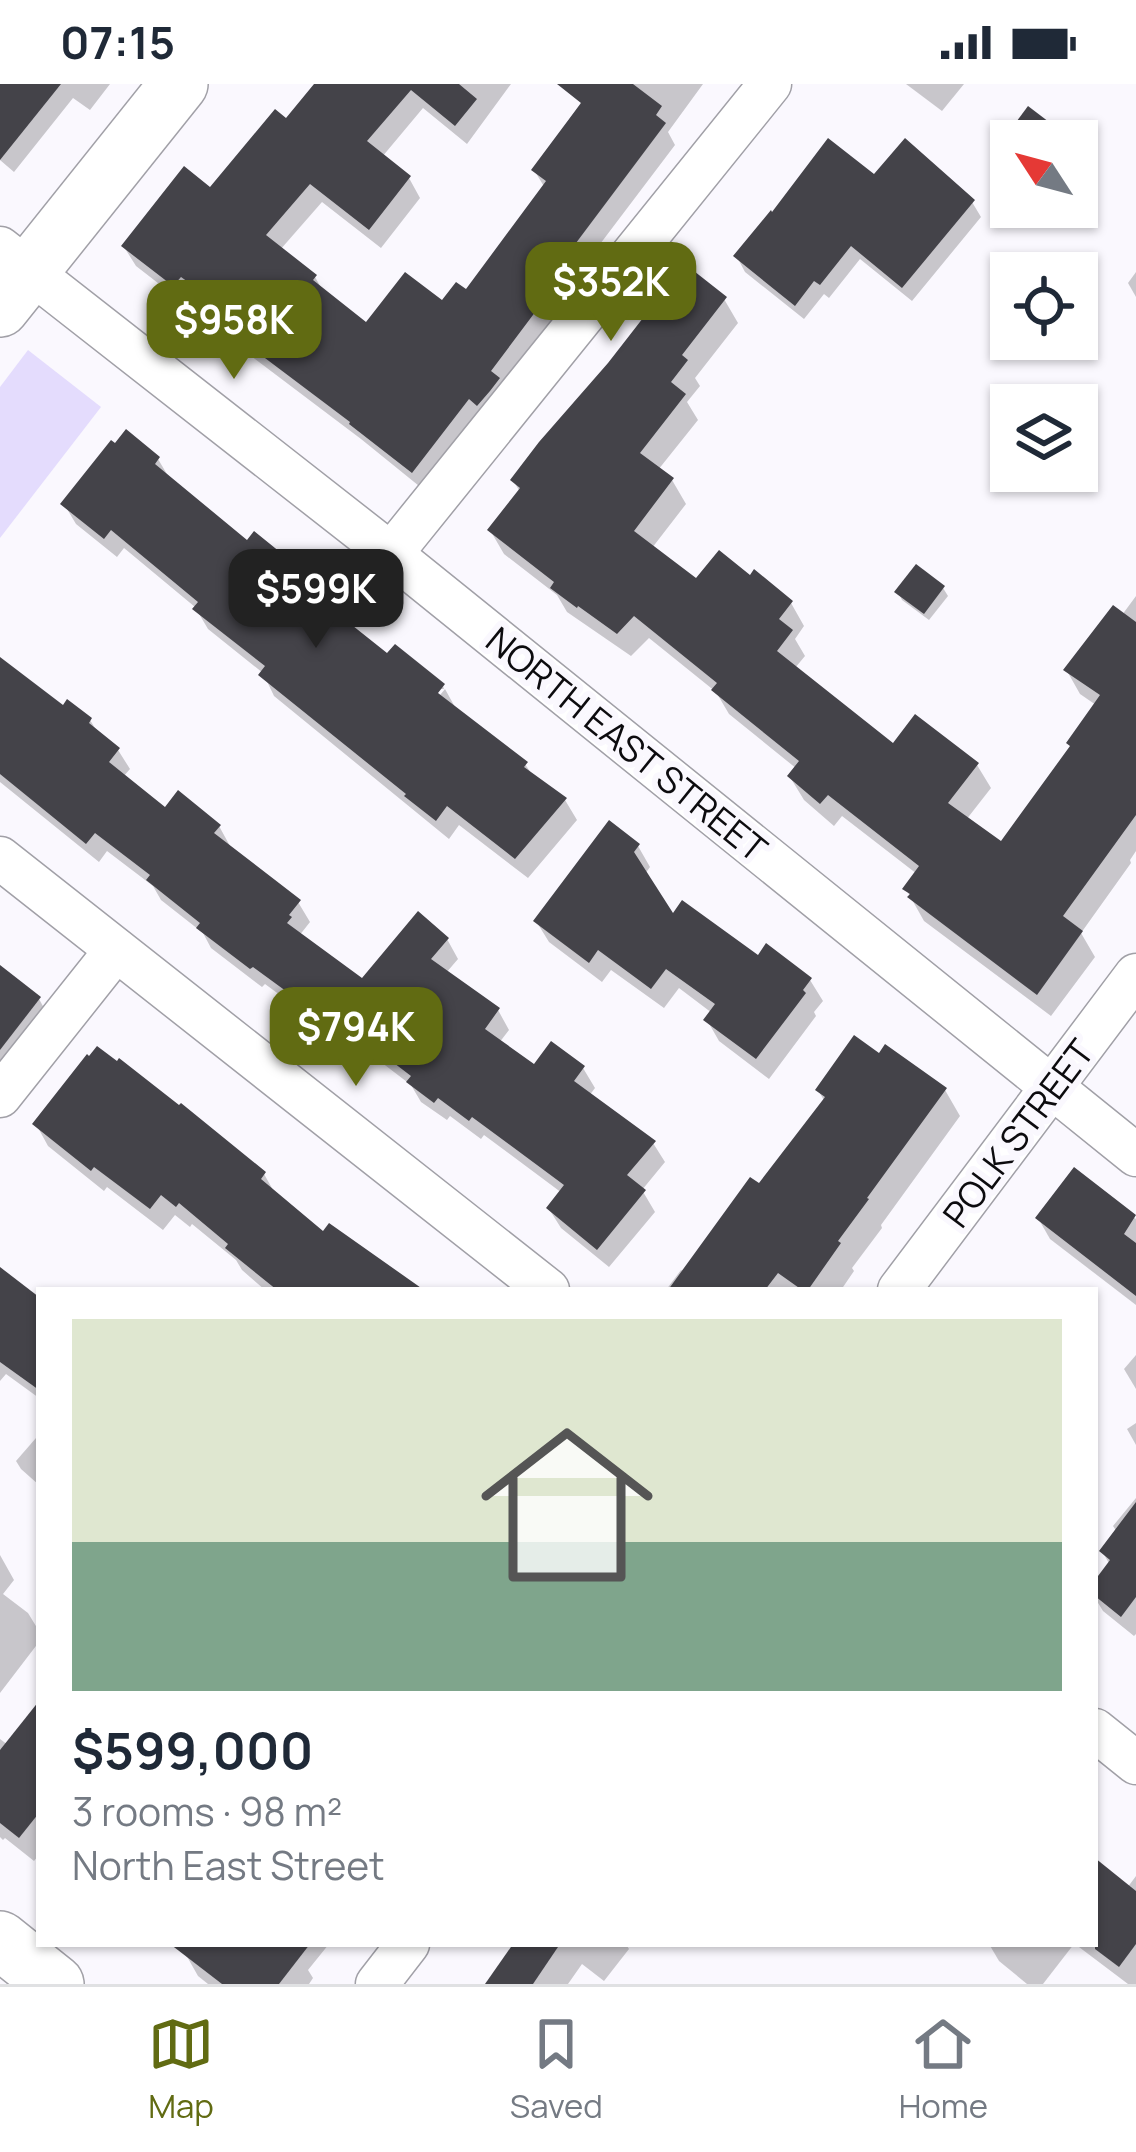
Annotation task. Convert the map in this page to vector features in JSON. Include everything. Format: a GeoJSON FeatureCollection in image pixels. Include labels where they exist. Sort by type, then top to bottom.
{"type":"FeatureCollection","features":[{"type":"Feature","properties":{"kind":"street"},"geometry":{"type":"LineString","coordinates":[[10,276],[179,84]]}},
{"type":"Feature","properties":{"kind":"street"},"geometry":{"type":"LineString","coordinates":[[391,554],[770,84]]}},
{"type":"Feature","properties":{"kind":"street","name":"NORTH EAST STREET"},"geometry":{"type":"LineString","coordinates":[[10,276],[391,554],[1136,1156]]}},
{"type":"Feature","properties":{"kind":"street"},"geometry":{"type":"LineString","coordinates":[[0,857],[544,1287]]}},
{"type":"Feature","properties":{"kind":"street"},"geometry":{"type":"LineString","coordinates":[[0,1096],[116,950]]}},
{"type":"Feature","properties":{"kind":"street","name":"POLK STREET"},"geometry":{"type":"LineString","coordinates":[[901,1287],[1136,975]]}},
{"type":"Feature","properties":{"kind":"street"},"geometry":{"type":"LineString","coordinates":[[1098,1732],[1136,1763]]}},
{"type":"Feature","properties":{"kind":"street"},"geometry":{"type":"LineString","coordinates":[[0,1940],[55,1984]]}},
{"type":"Feature","properties":{"kind":"street"},"geometry":{"type":"LineString","coordinates":[[377,1984],[406,1947]]}},
{"type":"Feature","properties":{"kind":"shaded area"},"geometry":{"type":"Polygon","coordinates":[[[28,350],[101,407],[0,538],[0,387],[28,350]]]}},
{"type":"Feature","properties":{"kind":"building"},"geometry":{"type":"Polygon","coordinates":[[[0,84],[61,84],[0,160],[0,84]]]}},
{"type":"Feature","properties":{"kind":"building"},"geometry":{"type":"Polygon","coordinates":[[[314,84],[459,84],[477,99],[455,126],[411,90],[367,141],[411,176],[369,230],[310,184],[266,235],[366,322],[405,272],[442,300],[456,282],[466,289],[546,181],[531,170],[581,103],[557,84],[633,84],[662,106],[656,115],[666,123],[576,243],[586,251],[491,371],[500,378],[477,406],[469,399],[412,473],[220,324],[229,311],[181,277],[173,286],[121,246],[184,166],[210,187],[275,109],[286,118],[314,84]]]}},
{"type":"Feature","properties":{"kind":"building"},"geometry":{"type":"Polygon","coordinates":[[[1028,106],[1046,120],[1018,120],[1028,106]]]}},
{"type":"Feature","properties":{"kind":"building"},"geometry":{"type":"Polygon","coordinates":[[[828,138],[874,174],[905,138],[975,200],[902,288],[851,246],[820,285],[814,281],[795,306],[733,256],[828,138]]]}},
{"type":"Feature","properties":{"kind":"building"},"geometry":{"type":"Polygon","coordinates":[[[685,264],[727,297],[682,355],[688,360],[671,382],[686,394],[640,453],[674,478],[634,531],[696,578],[719,550],[750,575],[754,569],[793,601],[779,619],[793,630],[777,651],[893,743],[915,714],[979,763],[948,803],[1001,841],[1070,746],[1066,743],[1100,695],[1063,670],[1113,605],[1136,622],[1136,815],[1063,916],[1083,931],[1037,995],[907,897],[910,894],[902,889],[919,866],[828,795],[820,804],[787,776],[799,761],[711,690],[717,683],[634,616],[617,634],[577,608],[550,588],[554,582],[487,530],[520,488],[510,480],[685,264]]]}},
{"type":"Feature","properties":{"kind":"building"},"geometry":{"type":"Polygon","coordinates":[[[126,429],[160,457],[155,464],[247,540],[254,531],[296,565],[289,575],[387,653],[395,644],[445,684],[438,693],[567,798],[515,859],[447,806],[436,821],[258,675],[265,666],[192,609],[198,602],[111,530],[104,539],[60,504],[111,440],[115,443],[126,429]]]}},
{"type":"Feature","properties":{"kind":"building"},"geometry":{"type":"Polygon","coordinates":[[[916,564],[945,586],[924,614],[894,592],[916,564]]]}},
{"type":"Feature","properties":{"kind":"building"},"geometry":{"type":"Polygon","coordinates":[[[0,657],[63,705],[67,699],[92,718],[89,723],[120,748],[109,762],[165,807],[178,790],[221,825],[214,833],[301,900],[287,923],[362,978],[418,911],[449,938],[431,959],[500,1008],[485,1029],[534,1064],[551,1041],[585,1066],[574,1081],[656,1141],[627,1175],[646,1190],[597,1250],[546,1208],[564,1185],[472,1117],[469,1121],[438,1098],[434,1103],[406,1082],[411,1076],[310,999],[305,1005],[250,969],[196,928],[200,923],[146,880],[150,875],[95,833],[86,844],[0,774],[0,657]]]}},
{"type":"Feature","properties":{"kind":"building"},"geometry":{"type":"Polygon","coordinates":[[[609,820],[640,844],[634,852],[673,913],[682,900],[758,955],[766,943],[812,978],[756,1059],[703,1020],[715,1004],[666,969],[651,989],[598,950],[589,963],[533,921],[609,820]]]}},
{"type":"Feature","properties":{"kind":"building"},"geometry":{"type":"Polygon","coordinates":[[[0,965],[41,997],[0,1050],[0,965]]]}},
{"type":"Feature","properties":{"kind":"building"},"geometry":{"type":"Polygon","coordinates":[[[854,1035],[879,1053],[885,1044],[947,1088],[810,1287],[798,1287],[778,1273],[767,1287],[670,1287],[750,1177],[759,1183],[825,1097],[815,1090],[854,1035]]]}},
{"type":"Feature","properties":{"kind":"building"},"geometry":{"type":"Polygon","coordinates":[[[97,1046],[119,1058],[266,1172],[261,1179],[323,1231],[329,1223],[420,1287],[273,1287],[179,1203],[176,1207],[161,1195],[150,1209],[94,1167],[91,1171],[32,1124],[97,1046]]]}},
{"type":"Feature","properties":{"kind":"building"},"geometry":{"type":"Polygon","coordinates":[[[1074,1167],[1136,1215],[1124,1234],[1136,1243],[1136,1296],[1035,1218],[1074,1167]]]}},
{"type":"Feature","properties":{"kind":"building"},"geometry":{"type":"Polygon","coordinates":[[[0,1267],[36,1295],[36,1388],[0,1362],[0,1267]]]}},
{"type":"Feature","properties":{"kind":"building"},"geometry":{"type":"Polygon","coordinates":[[[1136,1502],[1136,1597],[1121,1617],[1098,1598],[1098,1576],[1110,1560],[1099,1551],[1136,1502]]]}},
{"type":"Feature","properties":{"kind":"building"},"geometry":{"type":"Polygon","coordinates":[[[36,1705],[36,1817],[19,1838],[0,1823],[0,1750],[36,1705]]]}},
{"type":"Feature","properties":{"kind":"building"},"geometry":{"type":"Polygon","coordinates":[[[1098,1860],[1136,1891],[1136,1944],[1119,1967],[1095,1949],[1098,1860]]]}},
{"type":"Feature","properties":{"kind":"building"},"geometry":{"type":"Polygon","coordinates":[[[174,1947],[308,1947],[279,1984],[222,1984],[174,1947]]]}},
{"type":"Feature","properties":{"kind":"building"},"geometry":{"type":"Polygon","coordinates":[[[511,1947],[558,1947],[533,1984],[485,1984],[511,1947]]]}}]}
